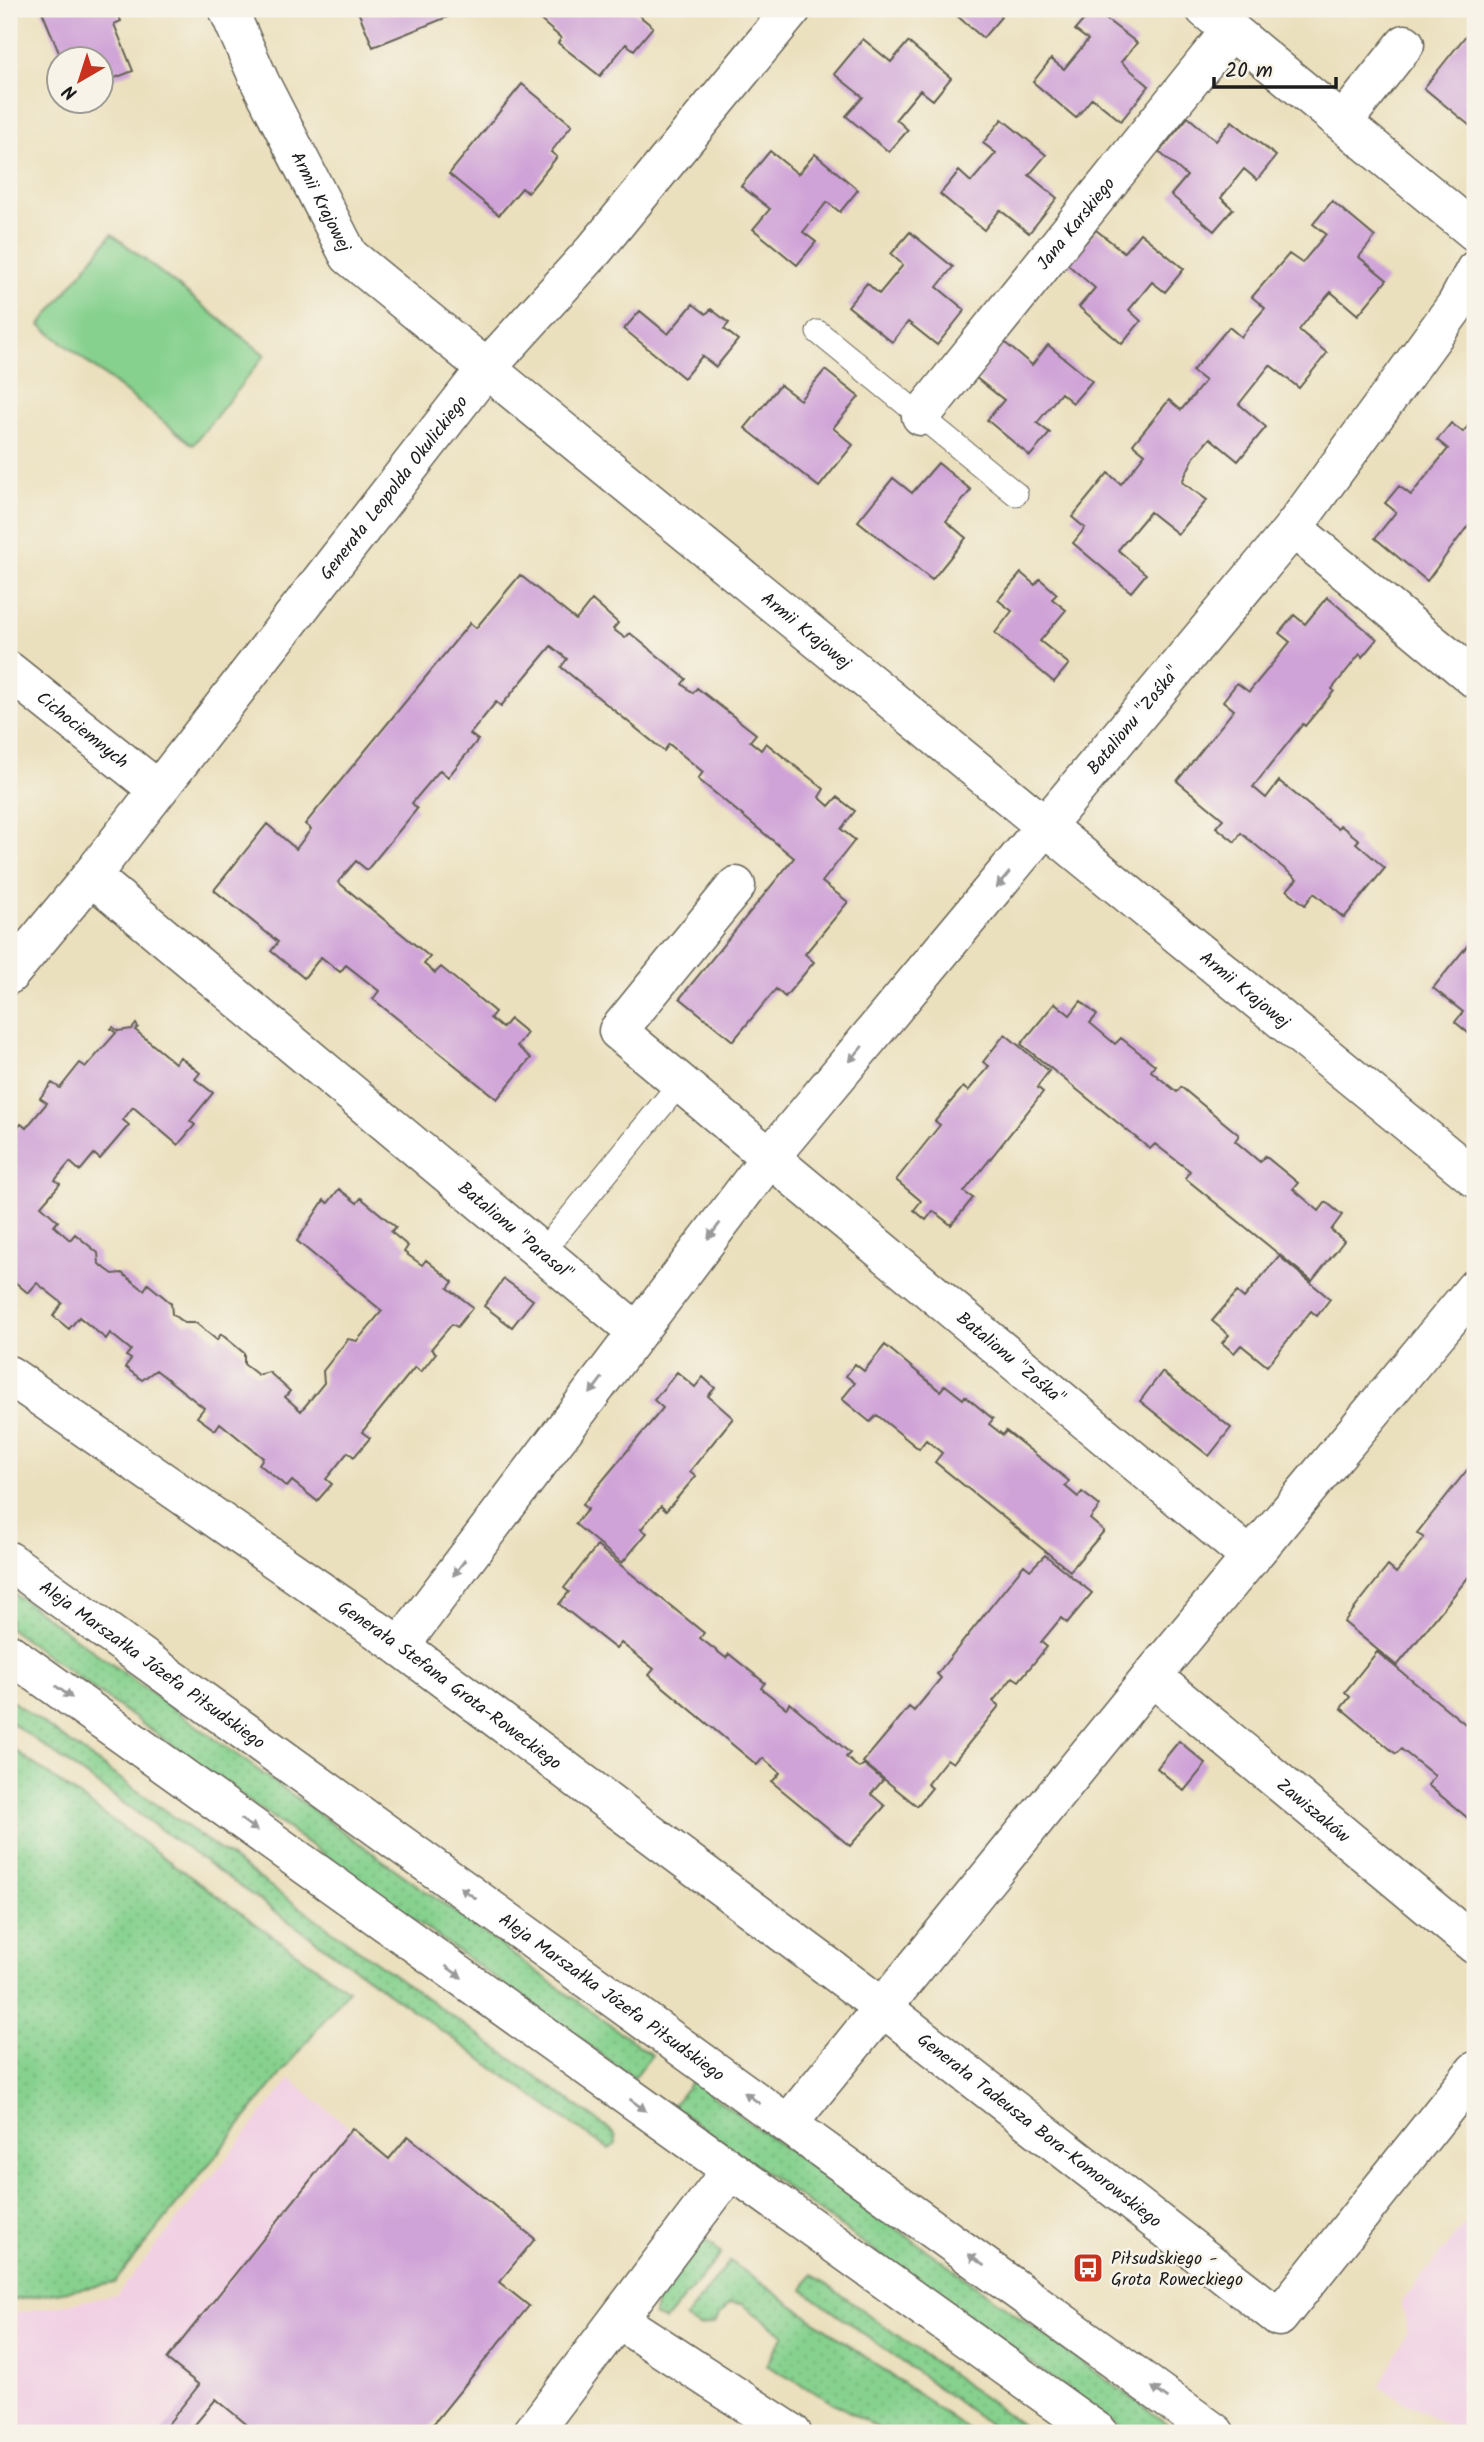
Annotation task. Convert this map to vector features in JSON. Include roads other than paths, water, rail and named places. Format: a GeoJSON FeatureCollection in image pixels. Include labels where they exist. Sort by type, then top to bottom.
{"type":"FeatureCollection","features":[{"type":"Feature","properties":{"kind":"street","name":"Armii Krajowej"},"geometry":{"type":"LineString","coordinates":[[229,9],[260,82],[349,256],[1475,1178]]}},
{"type":"Feature","properties":{"kind":"street","name":"Generała Leopolda Okulickiego"},"geometry":{"type":"LineString","coordinates":[[9,975],[90,876],[485,370],[595,249],[792,9]]}},
{"type":"Feature","properties":{"kind":"street"},"geometry":{"type":"LineString","coordinates":[[1218,19],[1475,232]]}},
{"type":"Feature","properties":{"kind":"street","name":"Jana Karskiego"},"geometry":{"type":"LineString","coordinates":[[920,416],[1218,19]]}},
{"type":"Feature","properties":{"kind":"street"},"geometry":{"type":"LineString","coordinates":[[1343,122],[1405,44]]}},
{"type":"Feature","properties":{"kind":"street","name":"Batalionu \"Zośka\""},"geometry":{"type":"LineString","coordinates":[[637,1332],[770,1157],[1293,528],[1456,305],[1475,270]]}},
{"type":"Feature","properties":{"kind":"street"},"geometry":{"type":"LineString","coordinates":[[1293,528],[1475,678]]}},
{"type":"Feature","properties":{"kind":"street","name":"Cichociemnych"},"geometry":{"type":"LineString","coordinates":[[9,671],[157,789]]}},
{"type":"Feature","properties":{"kind":"street","name":"Batalionu \"Parasol\""},"geometry":{"type":"LineString","coordinates":[[90,876],[637,1332]]}},
{"type":"Feature","properties":{"kind":"street","name":"Batalionu \"Zośka\""},"geometry":{"type":"LineString","coordinates":[[736,886],[618,1031],[1251,1558]]}},
{"type":"Feature","properties":{"kind":"street"},"geometry":{"type":"LineString","coordinates":[[788,2124],[1152,1676],[1475,1288]]}},
{"type":"Feature","properties":{"kind":"street"},"geometry":{"type":"LineString","coordinates":[[400,1646],[637,1332]]}},
{"type":"Feature","properties":{"kind":"street","name":"Generała Stefana Grota-Roweckiego"},"geometry":{"type":"LineString","coordinates":[[9,1375],[400,1646],[881,2007]]}},
{"type":"Feature","properties":{"kind":"street","name":"Aleja Marszałka Józefa Piłsudskiego"},"geometry":{"type":"LineString","coordinates":[[9,1561],[1215,2433]]}},
{"type":"Feature","properties":{"kind":"street"},"geometry":{"type":"LineString","coordinates":[[9,1653],[1099,2433]]}},
{"type":"Feature","properties":{"kind":"street","name":"Zawiszaków"},"geometry":{"type":"LineString","coordinates":[[1152,1676],[1475,1945]]}},
{"type":"Feature","properties":{"kind":"street","name":"Generała Tadeusza Bora-Komorowskiego"},"geometry":{"type":"LineString","coordinates":[[881,2007],[1279,2317],[1475,2071]]}},
{"type":"Feature","properties":{"kind":"street"},"geometry":{"type":"LineString","coordinates":[[532,2433],[620,2321],[730,2171]]}},
{"type":"Feature","properties":{"kind":"street"},"geometry":{"type":"LineString","coordinates":[[620,2321],[792,2433]]}},
{"type":"Feature","properties":{"kind":"lane"},"geometry":{"type":"LineString","coordinates":[[818,332],[1016,494]]}},
{"type":"Feature","properties":{"kind":"lane"},"geometry":{"type":"LineString","coordinates":[[542,1252],[681,1082]]}},
{"type":"Feature","properties":{"kind":"place","name":"Piłsudskiego - Grota Roweckiego"},"geometry":{"type":"Point","coordinates":[1088,2268]}}]}
